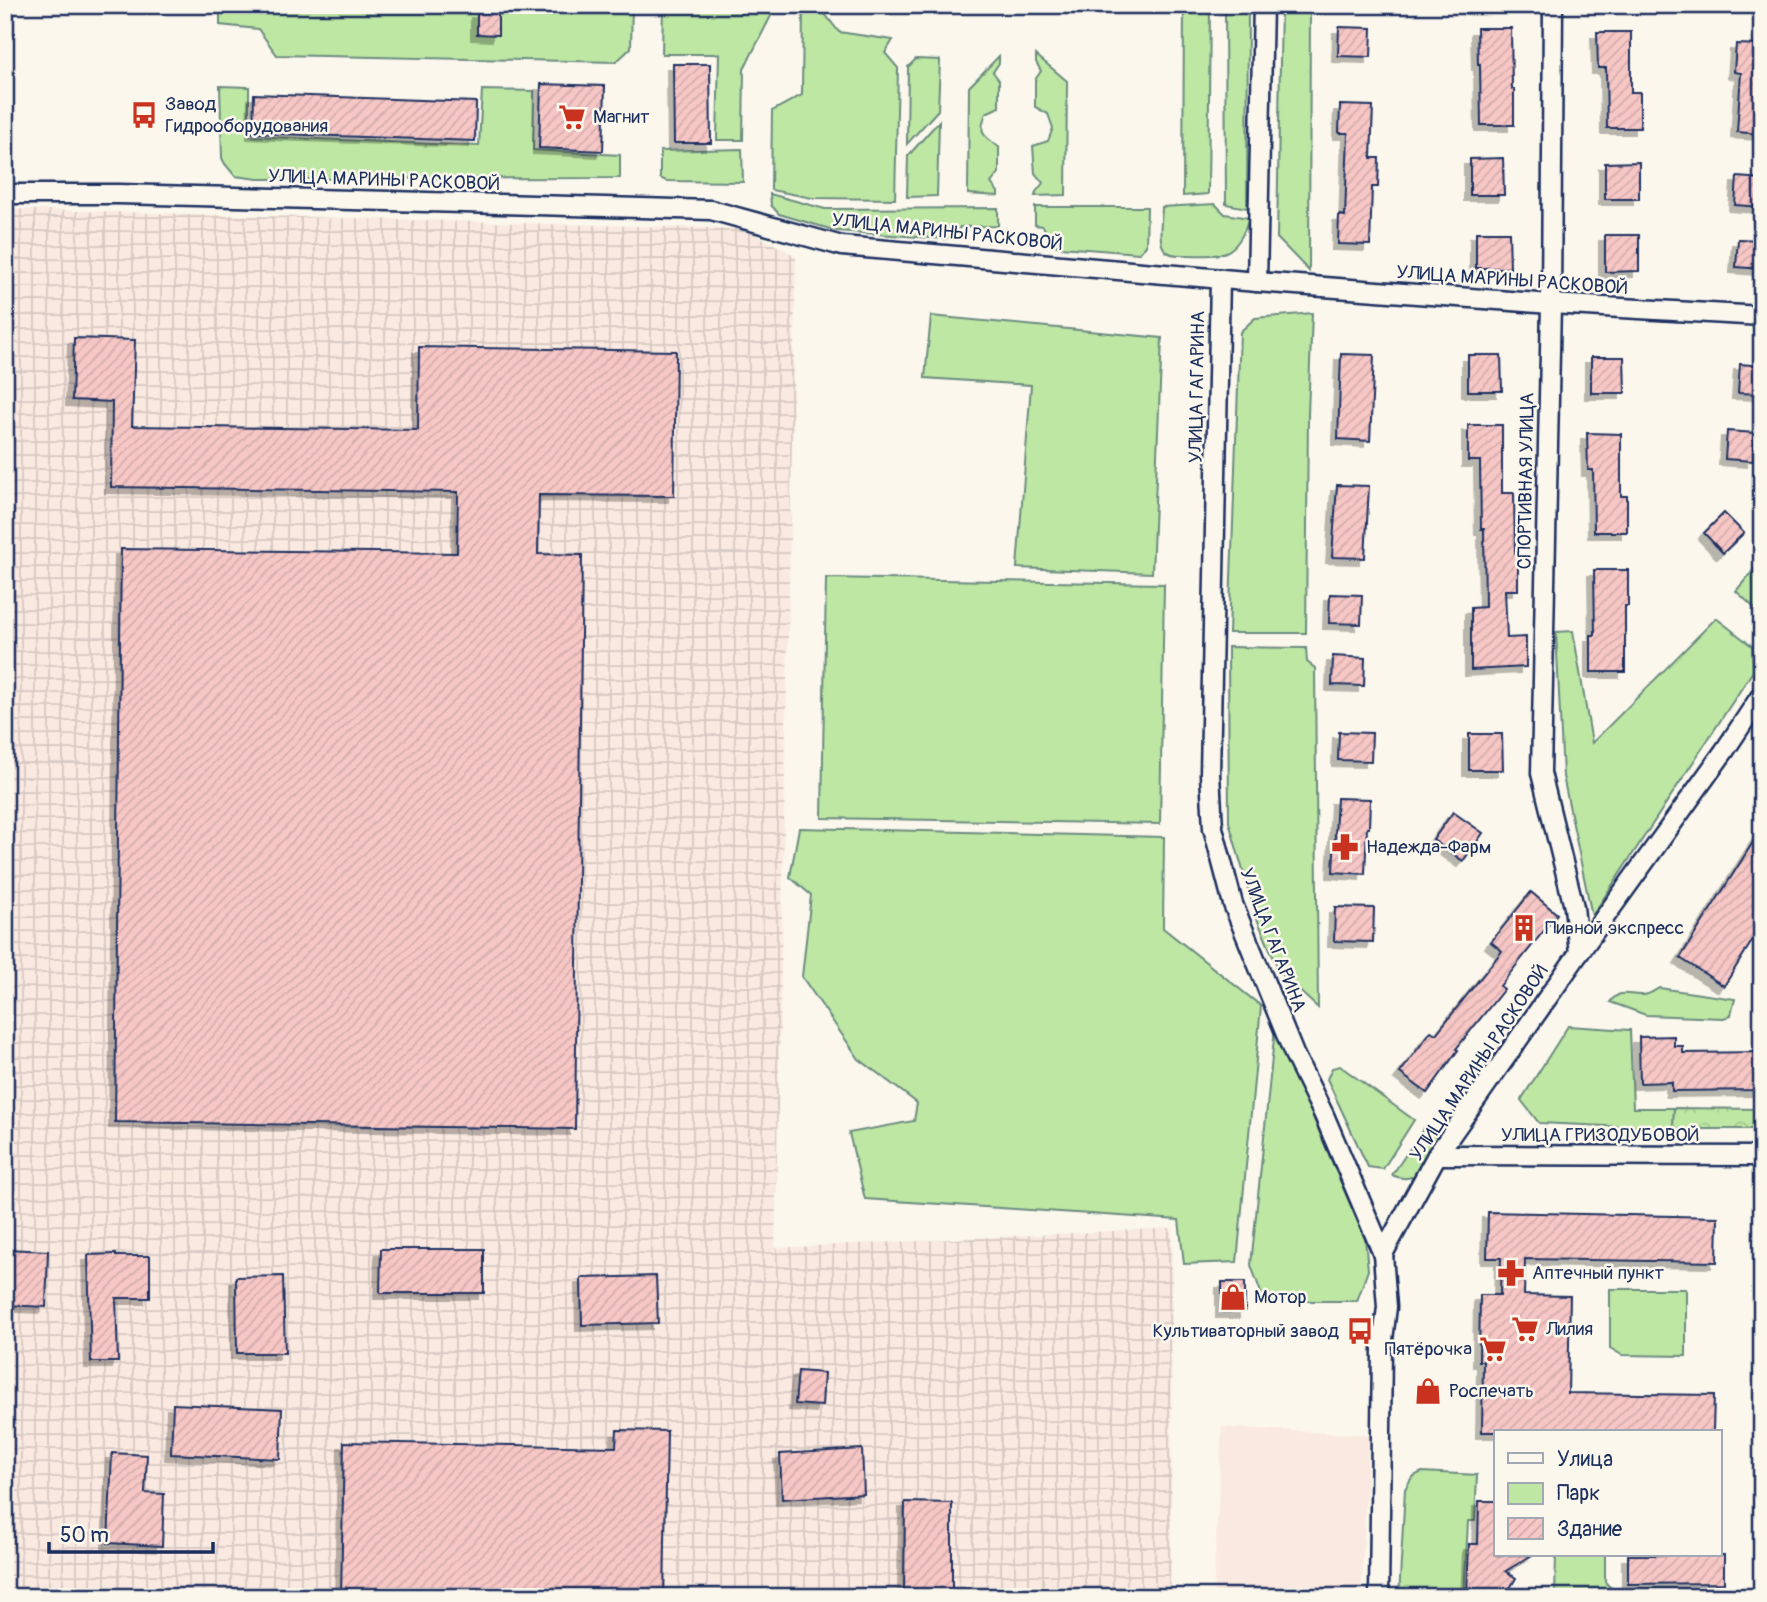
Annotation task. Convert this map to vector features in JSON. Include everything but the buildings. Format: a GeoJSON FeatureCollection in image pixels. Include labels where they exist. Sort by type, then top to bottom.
{"type":"FeatureCollection","features":[{"type":"Feature","properties":{"kind":"street"},"geometry":{"type":"LineString","coordinates":[[1256,282],[1263,5]]}},
{"type":"Feature","properties":{"kind":"street","name":"СПОРТИВНАЯ УЛИЦА"},"geometry":{"type":"LineString","coordinates":[[1553,5],[1551,304],[1541,774],[1574,907],[1579,953]]}},
{"type":"Feature","properties":{"kind":"street","name":"УЛИЦА МАРИНЫ РАСКОВОЙ"},"geometry":{"type":"LineString","coordinates":[[5,194],[118,194],[710,211],[842,246],[1256,282],[1551,304],[1762,316]]}},
{"type":"Feature","properties":{"kind":"street","name":"УЛИЦА ГАГАРИНА"},"geometry":{"type":"LineString","coordinates":[[1220,279],[1210,774],[1213,828],[1233,904],[1294,1054],[1324,1115],[1383,1254],[1387,1307],[1382,1348],[1378,1597]]}},
{"type":"Feature","properties":{"kind":"street","name":"УЛИЦА МАРИНЫ РАСКОВОЙ"},"geometry":{"type":"LineString","coordinates":[[1383,1254],[1437,1156],[1762,694]]}},
{"type":"Feature","properties":{"kind":"street","name":"УЛИЦА ГРИЗОДУБОВОЙ"},"geometry":{"type":"LineString","coordinates":[[1437,1156],[1762,1156]]}},
{"type":"Feature","properties":{"kind":"shaded area"},"geometry":{"type":"Polygon","coordinates":[[[5,209],[745,229],[796,256],[775,1248],[1172,1228],[1169,1597],[5,1597],[5,209]]]}},
{"type":"Feature","properties":{"kind":"shaded area"},"geometry":{"type":"Polygon","coordinates":[[[1222,1427],[1369,1435],[1361,1597],[1213,1597],[1222,1427]]]}},
{"type":"Feature","properties":{"kind":"green space"},"geometry":{"type":"Polygon","coordinates":[[[220,5],[632,5],[631,48],[616,62],[277,55],[258,29],[220,25],[220,5]]]}},
{"type":"Feature","properties":{"kind":"green space"},"geometry":{"type":"Polygon","coordinates":[[[663,5],[776,6],[744,69],[743,140],[717,140],[719,54],[662,54],[663,5]]]}},
{"type":"Feature","properties":{"kind":"green space"},"geometry":{"type":"Polygon","coordinates":[[[1184,5],[1210,5],[1208,194],[1183,196],[1184,5]]]}},
{"type":"Feature","properties":{"kind":"green space"},"geometry":{"type":"Polygon","coordinates":[[[1225,5],[1248,5],[1247,208],[1226,204],[1225,5]]]}},
{"type":"Feature","properties":{"kind":"green space"},"geometry":{"type":"Polygon","coordinates":[[[1281,5],[1310,5],[1309,271],[1277,238],[1281,5]]]}},
{"type":"Feature","properties":{"kind":"green space"},"geometry":{"type":"Polygon","coordinates":[[[803,9],[821,9],[839,32],[893,40],[885,53],[898,68],[895,199],[812,198],[771,190],[772,111],[802,95],[803,9]]]}},
{"type":"Feature","properties":{"kind":"green space"},"geometry":{"type":"Polygon","coordinates":[[[1036,55],[1067,81],[1066,195],[1035,196],[1043,183],[1035,173],[1033,146],[1048,141],[1053,128],[1048,114],[1035,107],[1035,80],[1041,71],[1036,55]]]}},
{"type":"Feature","properties":{"kind":"green space"},"geometry":{"type":"Polygon","coordinates":[[[999,56],[999,63],[993,72],[999,80],[999,107],[986,113],[982,125],[986,137],[999,147],[999,173],[991,183],[998,196],[968,194],[969,87],[999,56]]]}},
{"type":"Feature","properties":{"kind":"green space"},"geometry":{"type":"Polygon","coordinates":[[[916,59],[940,60],[938,110],[907,144],[908,67],[916,59]]]}},
{"type":"Feature","properties":{"kind":"green space"},"geometry":{"type":"Polygon","coordinates":[[[220,86],[249,87],[249,136],[479,146],[482,90],[534,91],[533,150],[620,155],[620,178],[258,179],[235,176],[222,158],[220,86]]]}},
{"type":"Feature","properties":{"kind":"green space"},"geometry":{"type":"Polygon","coordinates":[[[939,121],[937,196],[907,197],[908,156],[939,121]]]}},
{"type":"Feature","properties":{"kind":"green space"},"geometry":{"type":"Polygon","coordinates":[[[742,149],[743,182],[666,181],[660,178],[660,151],[742,149]]]}},
{"type":"Feature","properties":{"kind":"green space"},"geometry":{"type":"Polygon","coordinates":[[[770,194],[825,209],[998,208],[998,226],[960,227],[956,234],[945,239],[837,231],[779,214],[771,205],[770,194]]]}},
{"type":"Feature","properties":{"kind":"green space"},"geometry":{"type":"Polygon","coordinates":[[[1215,204],[1225,214],[1249,218],[1234,247],[1227,252],[1210,255],[1175,255],[1165,250],[1161,235],[1162,207],[1215,204]]]}},
{"type":"Feature","properties":{"kind":"green space"},"geometry":{"type":"Polygon","coordinates":[[[1035,207],[1147,207],[1146,246],[1139,253],[1060,247],[1052,244],[1043,226],[1035,225],[1035,207]]]}},
{"type":"Feature","properties":{"kind":"green space"},"geometry":{"type":"Polygon","coordinates":[[[1312,313],[1308,414],[1306,633],[1229,633],[1240,332],[1255,318],[1312,313]]]}},
{"type":"Feature","properties":{"kind":"green space"},"geometry":{"type":"Polygon","coordinates":[[[931,316],[1162,338],[1152,573],[1017,568],[1031,385],[925,378],[931,316]]]}},
{"type":"Feature","properties":{"kind":"green space"},"geometry":{"type":"Polygon","coordinates":[[[1762,560],[1762,615],[1736,591],[1762,560]]]}},
{"type":"Feature","properties":{"kind":"green space"},"geometry":{"type":"Polygon","coordinates":[[[826,578],[1164,584],[1160,824],[822,818],[826,578]]]}},
{"type":"Feature","properties":{"kind":"green space"},"geometry":{"type":"Polygon","coordinates":[[[1716,618],[1752,646],[1753,671],[1592,916],[1563,776],[1556,632],[1573,631],[1592,743],[1716,618]]]}},
{"type":"Feature","properties":{"kind":"green space"},"geometry":{"type":"Polygon","coordinates":[[[1228,647],[1306,648],[1307,662],[1315,668],[1318,1008],[1280,973],[1257,919],[1229,822],[1228,647]]]}},
{"type":"Feature","properties":{"kind":"green space"},"geometry":{"type":"Polygon","coordinates":[[[799,828],[1164,837],[1163,928],[1261,1006],[1237,1262],[1184,1264],[1179,1220],[865,1199],[849,1133],[914,1121],[917,1103],[859,1059],[802,977],[811,895],[790,877],[799,828]]]}},
{"type":"Feature","properties":{"kind":"green space"},"geometry":{"type":"Polygon","coordinates":[[[1659,988],[1735,999],[1731,1015],[1724,1018],[1646,1015],[1610,1002],[1618,995],[1645,995],[1659,988]]]}},
{"type":"Feature","properties":{"kind":"green space"},"geometry":{"type":"Polygon","coordinates":[[[1568,1026],[1630,1030],[1633,1108],[1674,1108],[1673,1129],[1539,1123],[1521,1100],[1568,1026]]]}},
{"type":"Feature","properties":{"kind":"green space"},"geometry":{"type":"Polygon","coordinates":[[[1275,1028],[1365,1239],[1368,1270],[1357,1301],[1264,1301],[1251,1265],[1275,1028]]]}},
{"type":"Feature","properties":{"kind":"green space"},"geometry":{"type":"Polygon","coordinates":[[[1340,1066],[1414,1120],[1383,1169],[1368,1167],[1327,1079],[1332,1068],[1340,1066]]]}},
{"type":"Feature","properties":{"kind":"green space"},"geometry":{"type":"Polygon","coordinates":[[[1674,1108],[1762,1109],[1762,1129],[1673,1129],[1674,1108]]]}},
{"type":"Feature","properties":{"kind":"green space"},"geometry":{"type":"Polygon","coordinates":[[[1424,1128],[1441,1140],[1428,1163],[1410,1178],[1392,1175],[1424,1128]]]}},
{"type":"Feature","properties":{"kind":"green space"},"geometry":{"type":"Polygon","coordinates":[[[1610,1289],[1686,1289],[1686,1356],[1622,1355],[1610,1348],[1610,1289]]]}},
{"type":"Feature","properties":{"kind":"green space"},"geometry":{"type":"Polygon","coordinates":[[[1422,1472],[1477,1475],[1475,1521],[1468,1521],[1464,1597],[1399,1597],[1405,1489],[1412,1477],[1422,1472]]]}},
{"type":"Feature","properties":{"kind":"green space"},"geometry":{"type":"Polygon","coordinates":[[[1556,1556],[1605,1556],[1605,1582],[1612,1589],[1612,1597],[1555,1597],[1556,1556]]]}},
{"type":"Feature","properties":{"kind":"place","name":"Завод Гидрооборудования"},"geometry":{"type":"Point","coordinates":[144,115]}},
{"type":"Feature","properties":{"kind":"place","name":"Магнит"},"geometry":{"type":"Point","coordinates":[572,117]}},
{"type":"Feature","properties":{"kind":"place","name":"Надежда-Фарм"},"geometry":{"type":"Point","coordinates":[1345,847]}},
{"type":"Feature","properties":{"kind":"place","name":"Пивной экспресс"},"geometry":{"type":"Point","coordinates":[1524,928]}},
{"type":"Feature","properties":{"kind":"place","name":"Аптечный пункт"},"geometry":{"type":"Point","coordinates":[1511,1273]}},
{"type":"Feature","properties":{"kind":"place","name":"Мотор"},"geometry":{"type":"Point","coordinates":[1233,1297]}},
{"type":"Feature","properties":{"kind":"place","name":"Лилия"},"geometry":{"type":"Point","coordinates":[1525,1329]}},
{"type":"Feature","properties":{"kind":"place","name":"Культиваторный завод"},"geometry":{"type":"Point","coordinates":[1360,1331]}},
{"type":"Feature","properties":{"kind":"place","name":"Пятёрочка"},"geometry":{"type":"Point","coordinates":[1493,1349]}},
{"type":"Feature","properties":{"kind":"place","name":"Роспечать"},"geometry":{"type":"Point","coordinates":[1428,1391]}}]}
